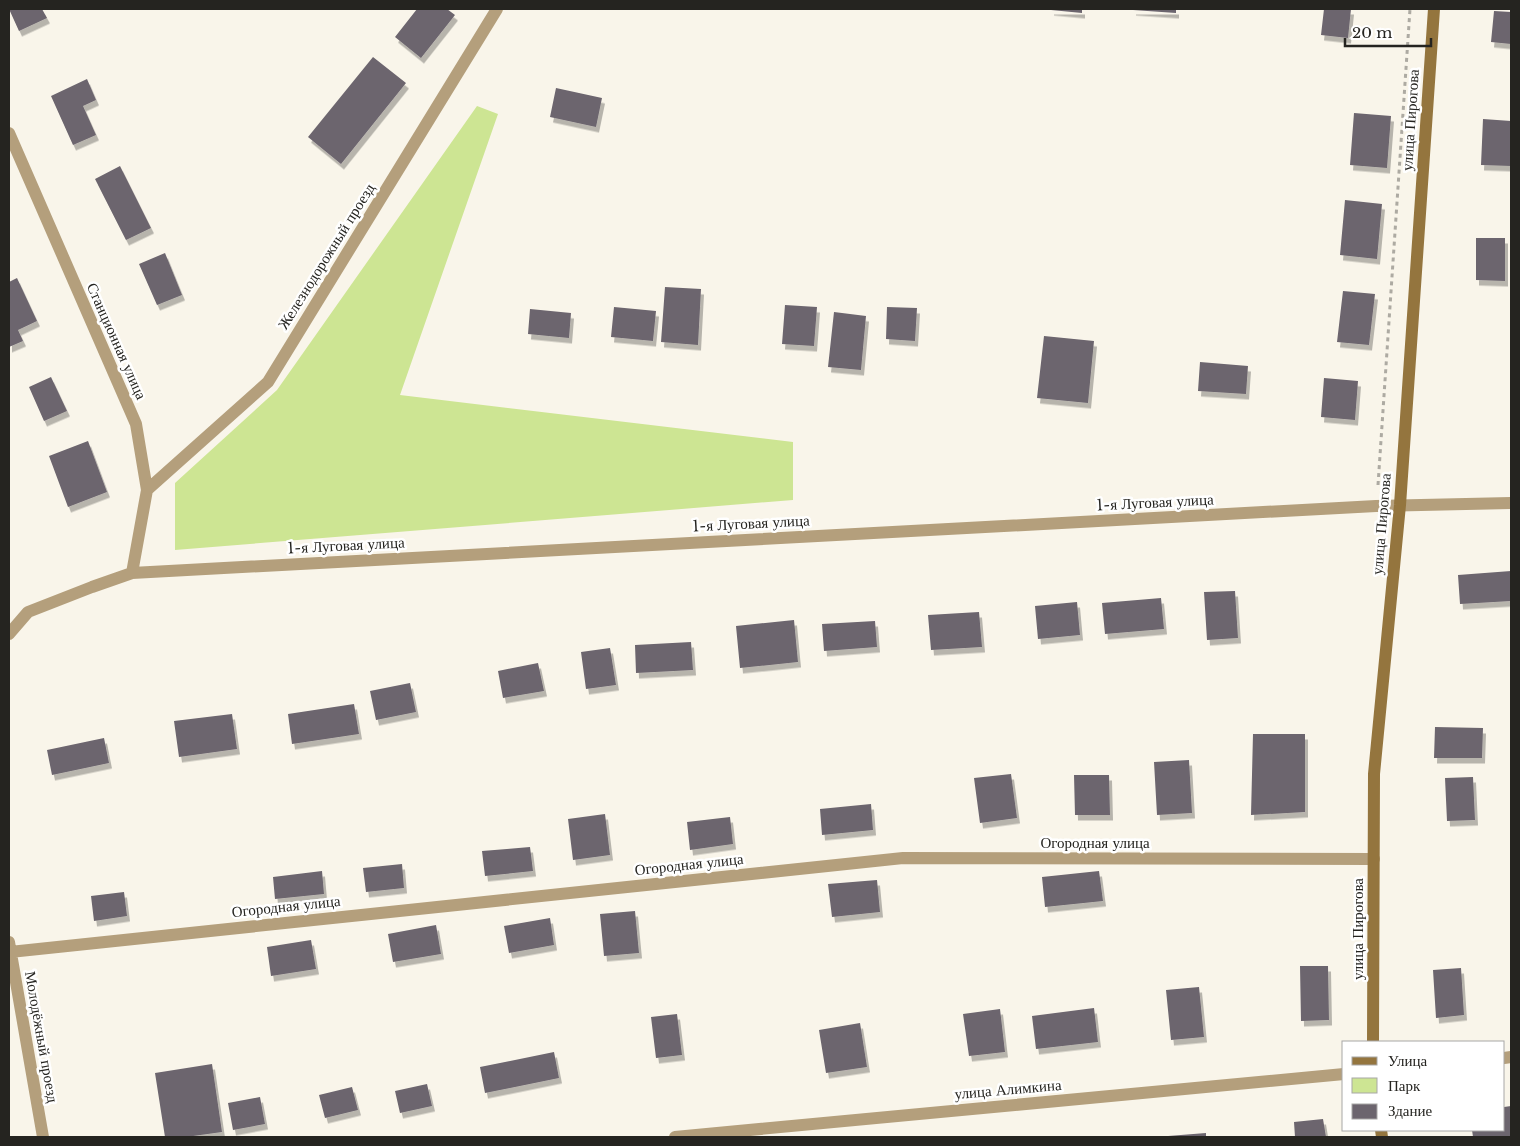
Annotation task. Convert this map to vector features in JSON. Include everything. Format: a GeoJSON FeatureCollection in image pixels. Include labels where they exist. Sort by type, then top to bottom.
{"type":"FeatureCollection","features":[{"type":"Feature","properties":{"kind":"street","name":"Железнодорожный проезд"},"geometry":{"type":"LineString","coordinates":[[147,490],[268,382],[497,9]]}},
{"type":"Feature","properties":{"kind":"street","name":"улица Пирогова"},"geometry":{"type":"LineString","coordinates":[[1374,1041],[1374,774],[1400,505],[1434,9]]}},
{"type":"Feature","properties":{"kind":"street","name":"Станционная улица"},"geometry":{"type":"LineString","coordinates":[[9,133],[136,424],[147,490],[132,573]]}},
{"type":"Feature","properties":{"kind":"street","name":"1-я Луговая улица"},"geometry":{"type":"LineString","coordinates":[[9,634],[28,612],[132,573],[1400,505],[1511,503]]}},
{"type":"Feature","properties":{"kind":"street","name":"Огородная улица"},"geometry":{"type":"LineString","coordinates":[[10,947],[903,858],[1374,859]]}},
{"type":"Feature","properties":{"kind":"street","name":"Молодёжный проезд"},"geometry":{"type":"LineString","coordinates":[[10,947],[43,1137]]}},
{"type":"Feature","properties":{"kind":"street","name":"улица Алимкина"},"geometry":{"type":"LineString","coordinates":[[674,1137],[1342,1074]]}},
{"type":"Feature","properties":{"kind":"green space"},"geometry":{"type":"Polygon","coordinates":[[[477,106],[498,114],[400,395],[793,442],[793,500],[175,550],[175,483],[277,390],[477,106]]]}},
{"type":"Feature","properties":{"kind":"building"},"geometry":{"type":"Polygon","coordinates":[[[9,9],[42,9],[47,18],[19,31],[9,9]]]}},
{"type":"Feature","properties":{"kind":"building"},"geometry":{"type":"Polygon","coordinates":[[[417,9],[447,9],[455,15],[421,58],[395,37],[417,9]]]}},
{"type":"Feature","properties":{"kind":"building"},"geometry":{"type":"Polygon","coordinates":[[[1082,9],[1082,13],[1051,10],[1082,9]]]}},
{"type":"Feature","properties":{"kind":"building"},"geometry":{"type":"Polygon","coordinates":[[[1176,9],[1176,13],[1133,10],[1176,9]]]}},
{"type":"Feature","properties":{"kind":"building"},"geometry":{"type":"Polygon","coordinates":[[[1324,9],[1351,9],[1348,38],[1321,35],[1324,9]]]}},
{"type":"Feature","properties":{"kind":"building"},"geometry":{"type":"Polygon","coordinates":[[[1494,11],[1511,12],[1511,44],[1491,42],[1494,11]]]}},
{"type":"Feature","properties":{"kind":"building"},"geometry":{"type":"Polygon","coordinates":[[[373,57],[406,83],[341,164],[308,137],[373,57]]]}},
{"type":"Feature","properties":{"kind":"building"},"geometry":{"type":"Polygon","coordinates":[[[87,79],[96,100],[83,106],[96,135],[73,145],[51,96],[87,79]]]}},
{"type":"Feature","properties":{"kind":"building"},"geometry":{"type":"Polygon","coordinates":[[[556,88],[602,98],[596,127],[550,117],[556,88]]]}},
{"type":"Feature","properties":{"kind":"building"},"geometry":{"type":"Polygon","coordinates":[[[1354,113],[1391,116],[1387,168],[1350,165],[1354,113]]]}},
{"type":"Feature","properties":{"kind":"building"},"geometry":{"type":"Polygon","coordinates":[[[1483,119],[1511,121],[1511,166],[1481,165],[1483,119]]]}},
{"type":"Feature","properties":{"kind":"building"},"geometry":{"type":"Polygon","coordinates":[[[120,166],[151,228],[126,240],[95,179],[120,166]]]}},
{"type":"Feature","properties":{"kind":"building"},"geometry":{"type":"Polygon","coordinates":[[[1345,200],[1382,204],[1377,259],[1340,255],[1345,200]]]}},
{"type":"Feature","properties":{"kind":"building"},"geometry":{"type":"Polygon","coordinates":[[[1476,238],[1505,238],[1505,281],[1476,280],[1476,238]]]}},
{"type":"Feature","properties":{"kind":"building"},"geometry":{"type":"Polygon","coordinates":[[[165,253],[182,295],[157,305],[139,264],[165,253]]]}},
{"type":"Feature","properties":{"kind":"building"},"geometry":{"type":"Polygon","coordinates":[[[17,278],[37,321],[18,330],[23,341],[9,347],[9,282],[17,278]]]}},
{"type":"Feature","properties":{"kind":"building"},"geometry":{"type":"Polygon","coordinates":[[[665,287],[701,289],[698,345],[661,342],[665,287]]]}},
{"type":"Feature","properties":{"kind":"building"},"geometry":{"type":"Polygon","coordinates":[[[1343,291],[1375,294],[1369,345],[1337,342],[1343,291]]]}},
{"type":"Feature","properties":{"kind":"building"},"geometry":{"type":"Polygon","coordinates":[[[785,305],[817,307],[814,346],[782,344],[785,305]]]}},
{"type":"Feature","properties":{"kind":"building"},"geometry":{"type":"Polygon","coordinates":[[[614,307],[656,311],[653,341],[611,337],[614,307]]]}},
{"type":"Feature","properties":{"kind":"building"},"geometry":{"type":"Polygon","coordinates":[[[887,307],[917,308],[915,341],[886,339],[887,307]]]}},
{"type":"Feature","properties":{"kind":"building"},"geometry":{"type":"Polygon","coordinates":[[[530,309],[571,313],[569,338],[528,334],[530,309]]]}},
{"type":"Feature","properties":{"kind":"building"},"geometry":{"type":"Polygon","coordinates":[[[834,312],[866,316],[861,370],[828,367],[834,312]]]}},
{"type":"Feature","properties":{"kind":"building"},"geometry":{"type":"Polygon","coordinates":[[[1044,336],[1094,341],[1088,403],[1037,398],[1044,336]]]}},
{"type":"Feature","properties":{"kind":"building"},"geometry":{"type":"Polygon","coordinates":[[[1200,362],[1248,366],[1246,394],[1198,391],[1200,362]]]}},
{"type":"Feature","properties":{"kind":"building"},"geometry":{"type":"Polygon","coordinates":[[[51,377],[67,411],[44,421],[29,387],[51,377]]]}},
{"type":"Feature","properties":{"kind":"building"},"geometry":{"type":"Polygon","coordinates":[[[1324,378],[1358,381],[1355,420],[1321,417],[1324,378]]]}},
{"type":"Feature","properties":{"kind":"building"},"geometry":{"type":"Polygon","coordinates":[[[88,441],[107,492],[68,507],[49,456],[88,441]]]}},
{"type":"Feature","properties":{"kind":"building"},"geometry":{"type":"Polygon","coordinates":[[[1511,571],[1511,601],[1460,604],[1458,575],[1511,571]]]}},
{"type":"Feature","properties":{"kind":"building"},"geometry":{"type":"Polygon","coordinates":[[[1235,591],[1238,638],[1207,640],[1204,592],[1235,591]]]}},
{"type":"Feature","properties":{"kind":"building"},"geometry":{"type":"Polygon","coordinates":[[[1161,598],[1164,629],[1105,634],[1102,603],[1161,598]]]}},
{"type":"Feature","properties":{"kind":"building"},"geometry":{"type":"Polygon","coordinates":[[[1077,602],[1080,635],[1038,639],[1035,606],[1077,602]]]}},
{"type":"Feature","properties":{"kind":"building"},"geometry":{"type":"Polygon","coordinates":[[[979,612],[982,647],[931,650],[928,615],[979,612]]]}},
{"type":"Feature","properties":{"kind":"building"},"geometry":{"type":"Polygon","coordinates":[[[794,620],[798,662],[740,668],[736,626],[794,620]]]}},
{"type":"Feature","properties":{"kind":"building"},"geometry":{"type":"Polygon","coordinates":[[[875,621],[877,647],[824,651],[822,624],[875,621]]]}},
{"type":"Feature","properties":{"kind":"building"},"geometry":{"type":"Polygon","coordinates":[[[691,642],[693,670],[636,673],[635,645],[691,642]]]}},
{"type":"Feature","properties":{"kind":"building"},"geometry":{"type":"Polygon","coordinates":[[[610,648],[616,685],[586,689],[581,652],[610,648]]]}},
{"type":"Feature","properties":{"kind":"building"},"geometry":{"type":"Polygon","coordinates":[[[538,663],[544,691],[503,698],[498,671],[538,663]]]}},
{"type":"Feature","properties":{"kind":"building"},"geometry":{"type":"Polygon","coordinates":[[[410,683],[416,712],[376,720],[370,691],[410,683]]]}},
{"type":"Feature","properties":{"kind":"building"},"geometry":{"type":"Polygon","coordinates":[[[354,704],[359,734],[292,744],[288,714],[354,704]]]}},
{"type":"Feature","properties":{"kind":"building"},"geometry":{"type":"Polygon","coordinates":[[[232,714],[237,749],[179,757],[174,721],[232,714]]]}},
{"type":"Feature","properties":{"kind":"building"},"geometry":{"type":"Polygon","coordinates":[[[1435,727],[1483,728],[1482,758],[1434,758],[1435,727]]]}},
{"type":"Feature","properties":{"kind":"building"},"geometry":{"type":"Polygon","coordinates":[[[1253,734],[1305,734],[1305,812],[1251,815],[1253,734]]]}},
{"type":"Feature","properties":{"kind":"building"},"geometry":{"type":"Polygon","coordinates":[[[104,738],[109,763],[52,775],[47,750],[104,738]]]}},
{"type":"Feature","properties":{"kind":"building"},"geometry":{"type":"Polygon","coordinates":[[[1189,760],[1192,813],[1157,815],[1154,762],[1189,760]]]}},
{"type":"Feature","properties":{"kind":"building"},"geometry":{"type":"Polygon","coordinates":[[[1011,774],[1017,818],[980,823],[974,778],[1011,774]]]}},
{"type":"Feature","properties":{"kind":"building"},"geometry":{"type":"Polygon","coordinates":[[[1074,775],[1109,775],[1110,815],[1075,815],[1074,775]]]}},
{"type":"Feature","properties":{"kind":"building"},"geometry":{"type":"Polygon","coordinates":[[[1473,777],[1475,820],[1447,821],[1445,778],[1473,777]]]}},
{"type":"Feature","properties":{"kind":"building"},"geometry":{"type":"Polygon","coordinates":[[[871,804],[873,830],[822,835],[820,809],[871,804]]]}},
{"type":"Feature","properties":{"kind":"building"},"geometry":{"type":"Polygon","coordinates":[[[605,814],[610,855],[573,860],[568,819],[605,814]]]}},
{"type":"Feature","properties":{"kind":"building"},"geometry":{"type":"Polygon","coordinates":[[[730,817],[733,844],[690,850],[687,822],[730,817]]]}},
{"type":"Feature","properties":{"kind":"building"},"geometry":{"type":"Polygon","coordinates":[[[530,847],[533,871],[485,876],[482,851],[530,847]]]}},
{"type":"Feature","properties":{"kind":"building"},"geometry":{"type":"Polygon","coordinates":[[[402,864],[404,888],[366,892],[363,868],[402,864]]]}},
{"type":"Feature","properties":{"kind":"building"},"geometry":{"type":"Polygon","coordinates":[[[322,871],[324,894],[275,899],[273,877],[322,871]]]}},
{"type":"Feature","properties":{"kind":"building"},"geometry":{"type":"Polygon","coordinates":[[[1099,871],[1103,901],[1045,907],[1042,877],[1099,871]]]}},
{"type":"Feature","properties":{"kind":"building"},"geometry":{"type":"Polygon","coordinates":[[[877,880],[880,912],[832,917],[828,884],[877,880]]]}},
{"type":"Feature","properties":{"kind":"building"},"geometry":{"type":"Polygon","coordinates":[[[124,892],[127,916],[94,921],[91,896],[124,892]]]}},
{"type":"Feature","properties":{"kind":"building"},"geometry":{"type":"Polygon","coordinates":[[[635,911],[639,953],[604,956],[600,914],[635,911]]]}},
{"type":"Feature","properties":{"kind":"building"},"geometry":{"type":"Polygon","coordinates":[[[550,918],[554,945],[509,953],[504,926],[550,918]]]}},
{"type":"Feature","properties":{"kind":"building"},"geometry":{"type":"Polygon","coordinates":[[[436,925],[441,954],[393,962],[388,934],[436,925]]]}},
{"type":"Feature","properties":{"kind":"building"},"geometry":{"type":"Polygon","coordinates":[[[311,940],[316,969],[271,976],[267,947],[311,940]]]}},
{"type":"Feature","properties":{"kind":"building"},"geometry":{"type":"Polygon","coordinates":[[[1300,966],[1328,966],[1329,1020],[1301,1021],[1300,966]]]}},
{"type":"Feature","properties":{"kind":"building"},"geometry":{"type":"Polygon","coordinates":[[[1461,968],[1464,1015],[1436,1018],[1433,970],[1461,968]]]}},
{"type":"Feature","properties":{"kind":"building"},"geometry":{"type":"Polygon","coordinates":[[[1199,987],[1204,1037],[1171,1040],[1166,990],[1199,987]]]}},
{"type":"Feature","properties":{"kind":"building"},"geometry":{"type":"Polygon","coordinates":[[[1094,1008],[1098,1042],[1036,1049],[1032,1016],[1094,1008]]]}},
{"type":"Feature","properties":{"kind":"building"},"geometry":{"type":"Polygon","coordinates":[[[1000,1009],[1005,1052],[969,1056],[963,1014],[1000,1009]]]}},
{"type":"Feature","properties":{"kind":"building"},"geometry":{"type":"Polygon","coordinates":[[[677,1014],[682,1055],[656,1058],[651,1017],[677,1014]]]}},
{"type":"Feature","properties":{"kind":"building"},"geometry":{"type":"Polygon","coordinates":[[[860,1023],[867,1067],[826,1073],[819,1030],[860,1023]]]}},
{"type":"Feature","properties":{"kind":"building"},"geometry":{"type":"Polygon","coordinates":[[[554,1052],[559,1078],[485,1093],[480,1067],[554,1052]]]}},
{"type":"Feature","properties":{"kind":"building"},"geometry":{"type":"Polygon","coordinates":[[[212,1064],[222,1132],[186,1137],[165,1137],[155,1073],[212,1064]]]}},
{"type":"Feature","properties":{"kind":"building"},"geometry":{"type":"Polygon","coordinates":[[[427,1084],[432,1106],[400,1113],[395,1091],[427,1084]]]}},
{"type":"Feature","properties":{"kind":"building"},"geometry":{"type":"Polygon","coordinates":[[[352,1087],[358,1110],[325,1118],[319,1095],[352,1087]]]}},
{"type":"Feature","properties":{"kind":"building"},"geometry":{"type":"Polygon","coordinates":[[[260,1097],[265,1124],[233,1130],[228,1103],[260,1097]]]}},
{"type":"Feature","properties":{"kind":"building"},"geometry":{"type":"Polygon","coordinates":[[[1511,1106],[1511,1137],[1473,1137],[1472,1131],[1505,1131],[1505,1107],[1511,1106]]]}},
{"type":"Feature","properties":{"kind":"building"},"geometry":{"type":"Polygon","coordinates":[[[1323,1119],[1326,1137],[1295,1137],[1294,1122],[1323,1119]]]}},
{"type":"Feature","properties":{"kind":"building"},"geometry":{"type":"Polygon","coordinates":[[[1206,1133],[1206,1137],[1168,1137],[1168,1136],[1206,1133]]]}}]}
